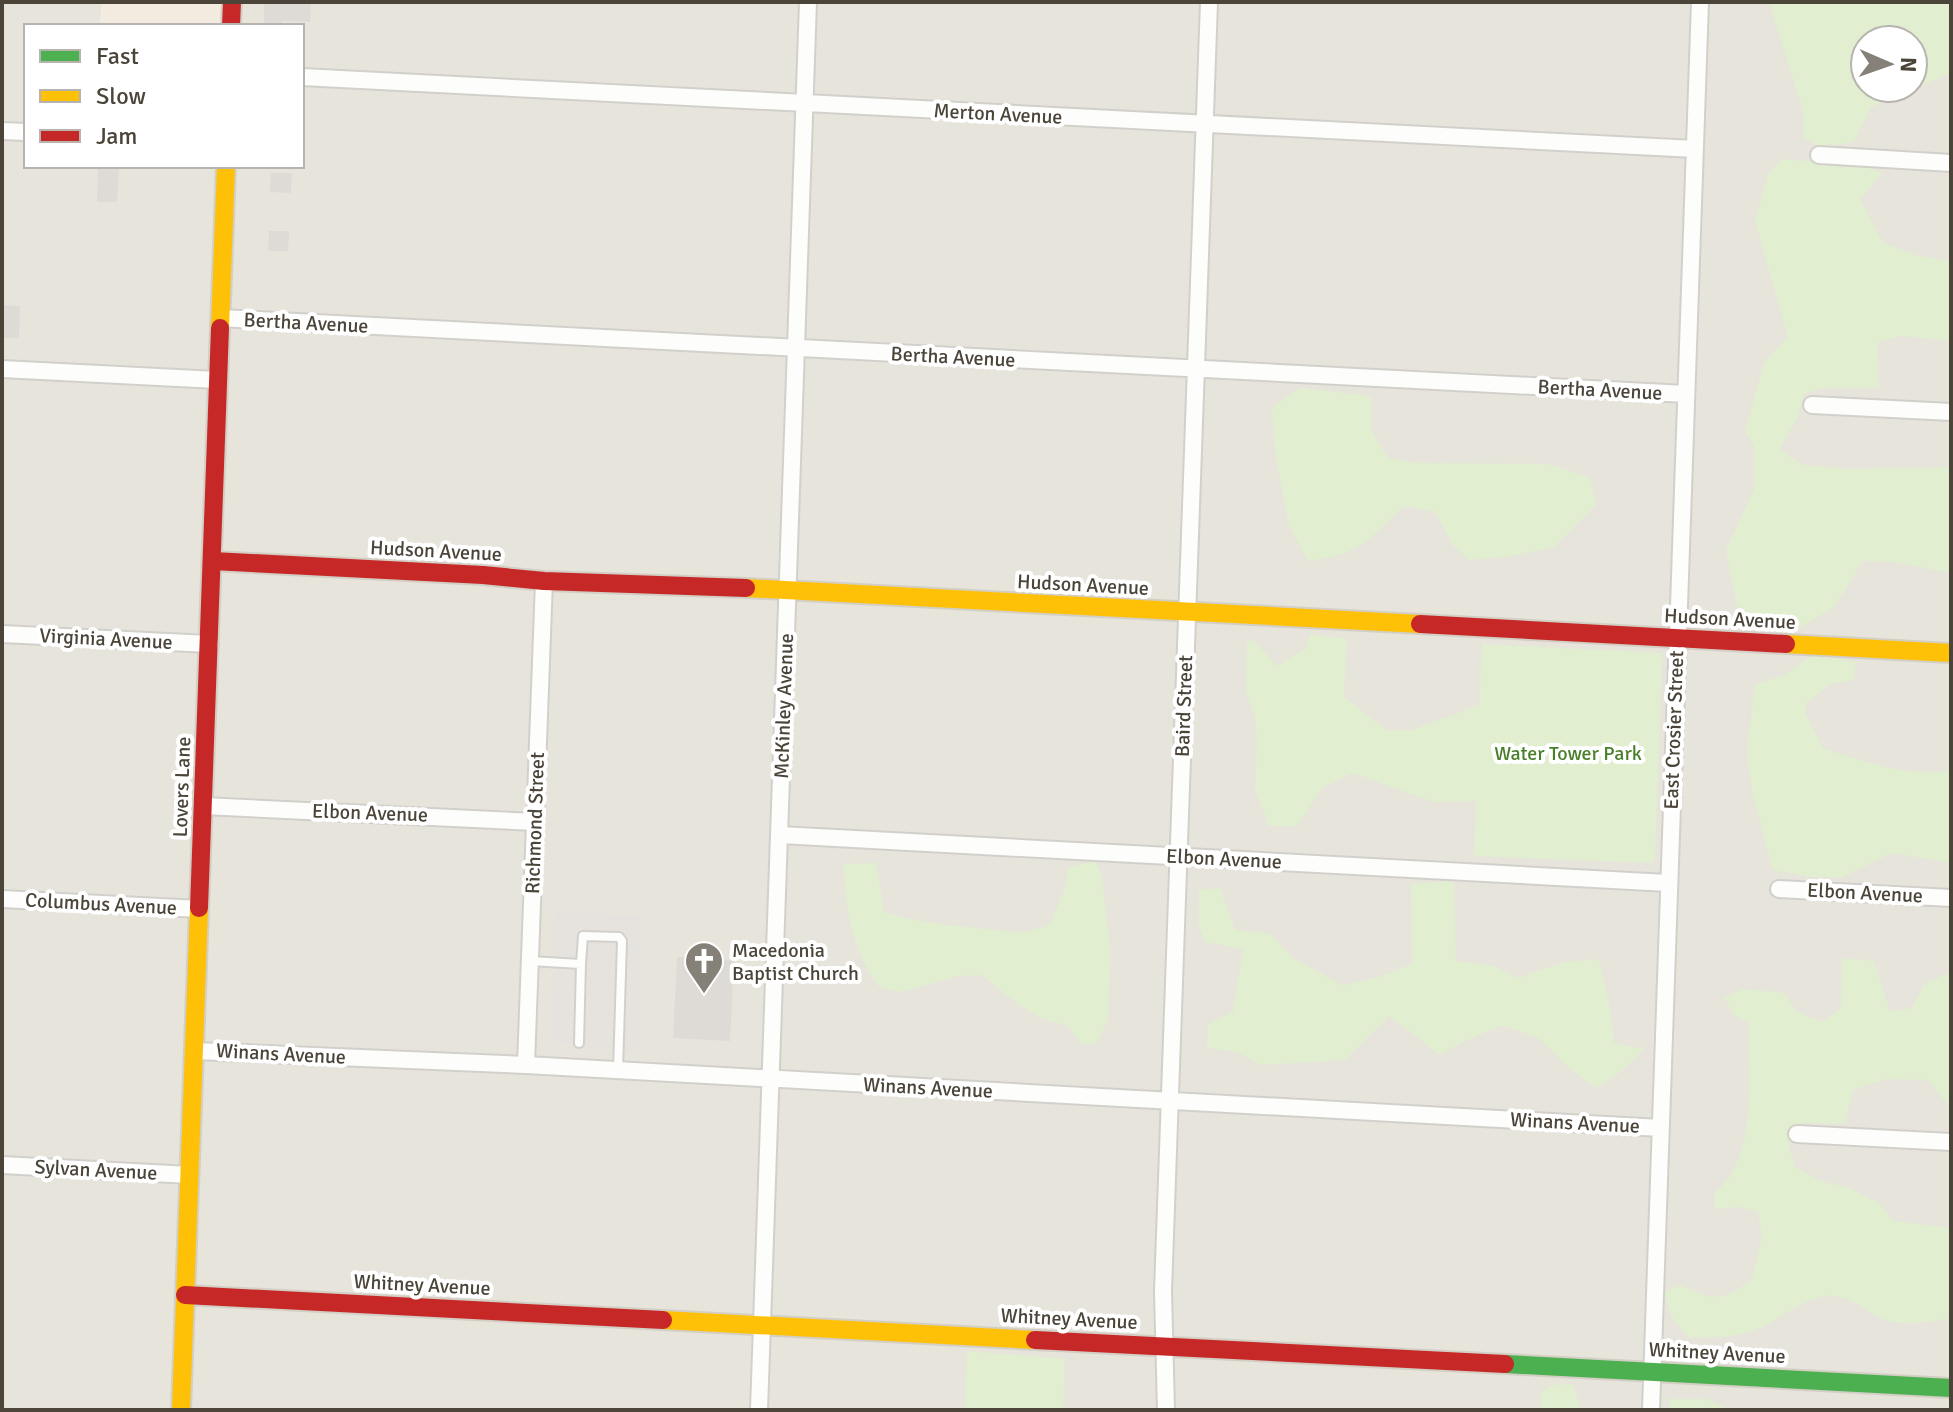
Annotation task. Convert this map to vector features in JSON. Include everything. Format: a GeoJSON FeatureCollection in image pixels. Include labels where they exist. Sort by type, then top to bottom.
{"type":"FeatureCollection","features":[{"type":"Feature","properties":{"kind":"street"},"geometry":{"type":"LineString","coordinates":[[231,24],[232,2]]}},
{"type":"Feature","properties":{"kind":"street","name":"McKinley Avenue"},"geometry":{"type":"LineString","coordinates":[[759,1410],[808,2]]}},
{"type":"Feature","properties":{"kind":"street","name":"Baird Street"},"geometry":{"type":"LineString","coordinates":[[1166,1410],[1163,1291],[1209,2]]}},
{"type":"Feature","properties":{"kind":"street","name":"East Crosier Street"},"geometry":{"type":"LineString","coordinates":[[1651,1410],[1700,2]]}},
{"type":"Feature","properties":{"kind":"street","name":"Merton Avenue"},"geometry":{"type":"LineString","coordinates":[[304,77],[1695,149]]}},
{"type":"Feature","properties":{"kind":"street"},"geometry":{"type":"LineString","coordinates":[[2,131],[24,132]]}},
{"type":"Feature","properties":{"kind":"street"},"geometry":{"type":"LineString","coordinates":[[1819,155],[1951,163]]}},
{"type":"Feature","properties":{"kind":"street","name":"Lovers Lane"},"geometry":{"type":"LineString","coordinates":[[181,1410],[226,168]]}},
{"type":"Feature","properties":{"kind":"street","name":"Bertha Avenue"},"geometry":{"type":"LineString","coordinates":[[220,318],[1686,394]]}},
{"type":"Feature","properties":{"kind":"street"},"geometry":{"type":"LineString","coordinates":[[2,369],[217,380]]}},
{"type":"Feature","properties":{"kind":"street"},"geometry":{"type":"LineString","coordinates":[[1812,405],[1951,412]]}},
{"type":"Feature","properties":{"kind":"street","name":"Hudson Avenue"},"geometry":{"type":"LineString","coordinates":[[213,561],[544,581],[788,590],[1951,653]]}},
{"type":"Feature","properties":{"kind":"street","name":"Richmond Street"},"geometry":{"type":"LineString","coordinates":[[526,1065],[544,581]]}},
{"type":"Feature","properties":{"kind":"street","name":"Virginia Avenue"},"geometry":{"type":"LineString","coordinates":[[2,634],[210,644]]}},
{"type":"Feature","properties":{"kind":"street","name":"Elbon Avenue"},"geometry":{"type":"LineString","coordinates":[[204,806],[535,822]]}},
{"type":"Feature","properties":{"kind":"street","name":"Elbon Avenue"},"geometry":{"type":"LineString","coordinates":[[780,835],[1668,883]]}},
{"type":"Feature","properties":{"kind":"street","name":"Elbon Avenue"},"geometry":{"type":"LineString","coordinates":[[1779,889],[1951,898]]}},
{"type":"Feature","properties":{"kind":"street","name":"Columbus Avenue"},"geometry":{"type":"LineString","coordinates":[[2,899],[200,909]]}},
{"type":"Feature","properties":{"kind":"street","name":"Winans Avenue"},"geometry":{"type":"LineString","coordinates":[[195,1051],[526,1065],[1661,1128]]}},
{"type":"Feature","properties":{"kind":"street"},"geometry":{"type":"LineString","coordinates":[[1797,1134],[1951,1142]]}},
{"type":"Feature","properties":{"kind":"street","name":"Sylvan Avenue"},"geometry":{"type":"LineString","coordinates":[[2,1165],[190,1175]]}},
{"type":"Feature","properties":{"kind":"street","name":"Whitney Avenue"},"geometry":{"type":"LineString","coordinates":[[185,1295],[1951,1388]]}},
{"type":"Feature","properties":{"kind":"lane"},"geometry":{"type":"LineString","coordinates":[[579,1043],[583,936],[619,937],[622,941],[618,1071]]}},
{"type":"Feature","properties":{"kind":"lane"},"geometry":{"type":"LineString","coordinates":[[530,961],[581,964]]}},
{"type":"Feature","properties":{"kind":"shaded area"},"geometry":{"type":"Polygon","coordinates":[[[2,2],[102,2],[100,24],[24,24],[24,168],[304,168],[304,24],[231,24],[232,2],[1951,2],[1951,1410],[2,1410],[2,2]]]}},
{"type":"Feature","properties":{"kind":"shaded area"},"geometry":{"type":"Polygon","coordinates":[[[102,2],[232,2],[231,24],[100,24],[102,2]]]}},
{"type":"Feature","properties":{"kind":"shaded area"},"geometry":{"type":"Polygon","coordinates":[[[555,912],[642,916],[639,1050],[573,1047],[573,1044],[552,1042],[555,912]]]}},
{"type":"Feature","properties":{"kind":"green space"},"geometry":{"type":"Polygon","coordinates":[[[1769,2],[1951,2],[1951,73],[1929,82],[1929,24],[1849,24],[1849,104],[1878,104],[1871,107],[1854,142],[1820,147],[1804,138],[1804,114],[1769,2]]]}},
{"type":"Feature","properties":{"kind":"green space"},"geometry":{"type":"Polygon","coordinates":[[[1782,159],[1865,166],[1882,173],[1860,199],[1883,243],[1919,256],[1951,261],[1951,341],[1901,336],[1877,343],[1879,388],[1824,388],[1804,394],[1798,417],[1779,449],[1803,465],[1852,469],[1951,467],[1951,573],[1894,562],[1863,561],[1834,607],[1801,627],[1763,620],[1737,606],[1726,550],[1754,490],[1754,445],[1745,432],[1764,363],[1788,337],[1755,221],[1768,174],[1782,159]]]}},
{"type":"Feature","properties":{"kind":"green space"},"geometry":{"type":"Polygon","coordinates":[[[1301,388],[1371,396],[1371,430],[1388,458],[1417,463],[1549,464],[1590,478],[1596,505],[1554,547],[1469,560],[1453,545],[1435,512],[1403,506],[1362,544],[1339,555],[1308,561],[1289,526],[1276,458],[1272,410],[1301,388]]]}},
{"type":"Feature","properties":{"kind":"green space","name":"Water Tower Park"},"geometry":{"type":"Polygon","coordinates":[[[1310,634],[1347,639],[1344,697],[1387,730],[1412,730],[1479,705],[1482,644],[1662,653],[1655,860],[1652,863],[1474,856],[1476,801],[1433,802],[1353,773],[1323,787],[1297,826],[1269,826],[1255,790],[1257,744],[1255,717],[1246,692],[1247,642],[1253,640],[1277,666],[1306,648],[1310,634]]]}},
{"type":"Feature","properties":{"kind":"green space"},"geometry":{"type":"Polygon","coordinates":[[[1814,654],[1856,662],[1853,680],[1830,684],[1806,704],[1805,713],[1823,748],[1903,770],[1951,770],[1951,863],[1892,853],[1841,878],[1810,877],[1773,870],[1752,792],[1747,752],[1755,684],[1785,675],[1814,654]]]}},
{"type":"Feature","properties":{"kind":"green space"},"geometry":{"type":"Polygon","coordinates":[[[1095,861],[1102,876],[1110,951],[1108,1020],[1097,1043],[1081,1044],[1067,1025],[1032,1013],[982,975],[959,976],[901,992],[879,987],[856,944],[848,913],[844,864],[876,863],[884,912],[947,925],[1022,933],[1050,925],[1064,890],[1069,867],[1095,861]]]}},
{"type":"Feature","properties":{"kind":"green space"},"geometry":{"type":"Polygon","coordinates":[[[1454,881],[1456,961],[1494,966],[1517,978],[1564,962],[1599,959],[1614,1043],[1644,1049],[1622,1071],[1596,1088],[1567,1066],[1540,1039],[1502,1025],[1440,1055],[1389,1016],[1345,1060],[1261,1065],[1237,1052],[1207,1048],[1208,1024],[1233,1012],[1243,949],[1205,942],[1199,927],[1199,890],[1220,888],[1235,930],[1270,934],[1294,959],[1343,985],[1379,977],[1412,964],[1411,884],[1454,881]]]}},
{"type":"Feature","properties":{"kind":"green space"},"geometry":{"type":"Polygon","coordinates":[[[1842,958],[1874,961],[1890,1012],[1912,1008],[1925,983],[1951,972],[1951,1109],[1928,1080],[1886,1079],[1853,1090],[1845,1124],[1803,1123],[1788,1144],[1795,1167],[1820,1181],[1849,1188],[1879,1203],[1893,1221],[1951,1228],[1951,1318],[1899,1323],[1876,1316],[1850,1300],[1827,1296],[1792,1309],[1768,1324],[1742,1334],[1687,1337],[1672,1317],[1664,1292],[1680,1285],[1717,1297],[1732,1292],[1752,1280],[1762,1237],[1758,1212],[1741,1207],[1715,1209],[1714,1195],[1732,1173],[1742,1148],[1749,1095],[1749,1023],[1734,1015],[1724,998],[1743,989],[1784,993],[1797,1012],[1823,1022],[1841,1008],[1842,958]]]}},
{"type":"Feature","properties":{"kind":"green space"},"geometry":{"type":"Polygon","coordinates":[[[967,1351],[1065,1359],[1063,1410],[965,1410],[967,1351]]]}},
{"type":"Feature","properties":{"kind":"green space"},"geometry":{"type":"Polygon","coordinates":[[[1572,1384],[1580,1404],[1579,1410],[1541,1410],[1541,1393],[1551,1385],[1572,1384]]]}},
{"type":"Feature","properties":{"kind":"green space"},"geometry":{"type":"Polygon","coordinates":[[[1670,1399],[1708,1399],[1730,1410],[1669,1410],[1670,1399]]]}},
{"type":"Feature","properties":{"kind":"building"},"geometry":{"type":"Polygon","coordinates":[[[264,2],[311,2],[310,22],[264,24],[264,2]]]}},
{"type":"Feature","properties":{"kind":"building"},"geometry":{"type":"Polygon","coordinates":[[[98,168],[119,168],[117,202],[97,202],[98,168]]]}},
{"type":"Feature","properties":{"kind":"building"},"geometry":{"type":"Polygon","coordinates":[[[271,173],[292,173],[291,193],[270,192],[271,173]]]}},
{"type":"Feature","properties":{"kind":"building"},"geometry":{"type":"Polygon","coordinates":[[[269,231],[289,231],[288,251],[268,251],[269,231]]]}},
{"type":"Feature","properties":{"kind":"building"},"geometry":{"type":"Polygon","coordinates":[[[2,305],[20,306],[19,338],[2,338],[2,305]]]}},
{"type":"Feature","properties":{"kind":"building"},"geometry":{"type":"Polygon","coordinates":[[[677,957],[734,960],[730,1041],[673,1038],[677,957]]]}},
{"type":"Feature","properties":{"kind":"traffic: fast"},"geometry":{"type":"LineString","coordinates":[[1505,1364],[1951,1388]]}},
{"type":"Feature","properties":{"kind":"traffic: slow"},"geometry":{"type":"LineString","coordinates":[[220,328],[226,168]]}},
{"type":"Feature","properties":{"kind":"traffic: slow"},"geometry":{"type":"LineString","coordinates":[[746,588],[1420,624]]}},
{"type":"Feature","properties":{"kind":"traffic: slow"},"geometry":{"type":"LineString","coordinates":[[1786,644],[1951,653]]}},
{"type":"Feature","properties":{"kind":"traffic: slow"},"geometry":{"type":"LineString","coordinates":[[181,1410],[199,908]]}},
{"type":"Feature","properties":{"kind":"traffic: slow"},"geometry":{"type":"LineString","coordinates":[[663,1320],[1035,1340]]}},
{"type":"Feature","properties":{"kind":"traffic: jam"},"geometry":{"type":"LineString","coordinates":[[231,24],[232,2]]}},
{"type":"Feature","properties":{"kind":"traffic: jam"},"geometry":{"type":"LineString","coordinates":[[199,908],[220,328]]}},
{"type":"Feature","properties":{"kind":"traffic: jam"},"geometry":{"type":"LineString","coordinates":[[213,561],[544,581],[746,588]]}},
{"type":"Feature","properties":{"kind":"traffic: jam"},"geometry":{"type":"LineString","coordinates":[[1420,624],[1786,644]]}},
{"type":"Feature","properties":{"kind":"traffic: jam"},"geometry":{"type":"LineString","coordinates":[[185,1295],[663,1320]]}},
{"type":"Feature","properties":{"kind":"traffic: jam"},"geometry":{"type":"LineString","coordinates":[[1035,1340],[1505,1364]]}},
{"type":"Feature","properties":{"kind":"place","name":"Macedonia Baptist Church"},"geometry":{"type":"Point","coordinates":[704,995]}}]}
